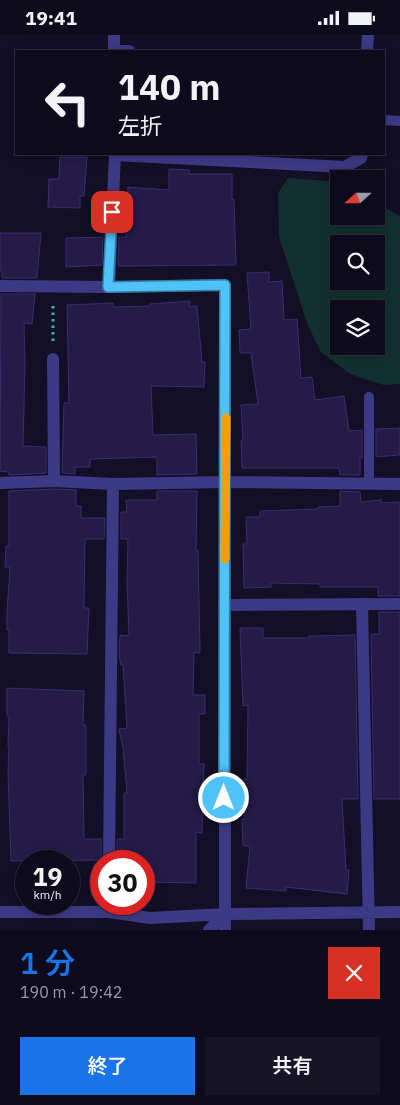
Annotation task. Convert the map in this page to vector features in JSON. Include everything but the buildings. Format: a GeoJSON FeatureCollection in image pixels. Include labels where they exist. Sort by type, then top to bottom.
{"type":"FeatureCollection","features":[{"type":"Feature","properties":{"kind":"street"},"geometry":{"type":"LineString","coordinates":[[114,35],[114,50]]}},
{"type":"Feature","properties":{"kind":"street"},"geometry":{"type":"LineString","coordinates":[[367,50],[368,35]]}},
{"type":"Feature","properties":{"kind":"street"},"geometry":{"type":"LineString","coordinates":[[108,287],[115,155]]}},
{"type":"Feature","properties":{"kind":"street"},"geometry":{"type":"LineString","coordinates":[[133,155],[345,167],[362,155]]}},
{"type":"Feature","properties":{"kind":"street"},"geometry":{"type":"LineString","coordinates":[[0,286],[225,285],[225,930]]}},
{"type":"Feature","properties":{"kind":"street"},"geometry":{"type":"LineString","coordinates":[[52,359],[54,481]]}},
{"type":"Feature","properties":{"kind":"street"},"geometry":{"type":"LineString","coordinates":[[0,483],[54,481],[112,484],[226,482],[400,484]]}},
{"type":"Feature","properties":{"kind":"street"},"geometry":{"type":"LineString","coordinates":[[109,850],[112,484]]}},
{"type":"Feature","properties":{"kind":"street"},"geometry":{"type":"LineString","coordinates":[[362,604],[369,930]]}},
{"type":"Feature","properties":{"kind":"street"},"geometry":{"type":"LineString","coordinates":[[224,605],[400,604]]}},
{"type":"Feature","properties":{"kind":"street"},"geometry":{"type":"LineString","coordinates":[[0,912],[90,909]]}},
{"type":"Feature","properties":{"kind":"street"},"geometry":{"type":"LineString","coordinates":[[135,915],[150,919],[225,914],[400,912]]}},
{"type":"Feature","properties":{"kind":"street"},"geometry":{"type":"LineString","coordinates":[[209,930],[225,914]]}},
{"type":"Feature","properties":{"kind":"street"},"geometry":{"type":"LineString","coordinates":[[150,919],[161,930]]}},
{"type":"Feature","properties":{"kind":"lane"},"geometry":{"type":"LineString","coordinates":[[385,120],[400,121]]}},
{"type":"Feature","properties":{"kind":"lane"},"geometry":{"type":"LineString","coordinates":[[369,397],[369,483]]}},
{"type":"Feature","properties":{"kind":"path"},"geometry":{"type":"LineString","coordinates":[[52,359],[53,286]]}},
{"type":"Feature","properties":{"kind":"green space"},"geometry":{"type":"Polygon","coordinates":[[[288,178],[330,181],[330,225],[385,225],[385,208],[400,216],[400,384],[384,385],[350,374],[320,351],[307,323],[279,237],[278,193],[288,178]]]}},
{"type":"Feature","properties":{"kind":"slow traffic"},"geometry":{"type":"LineString","coordinates":[[225,559],[226,418]]}},
{"type":"Feature","properties":{"kind":"route"},"geometry":{"type":"LineString","coordinates":[[112,212],[108,287],[225,285],[224,798]]}}]}
